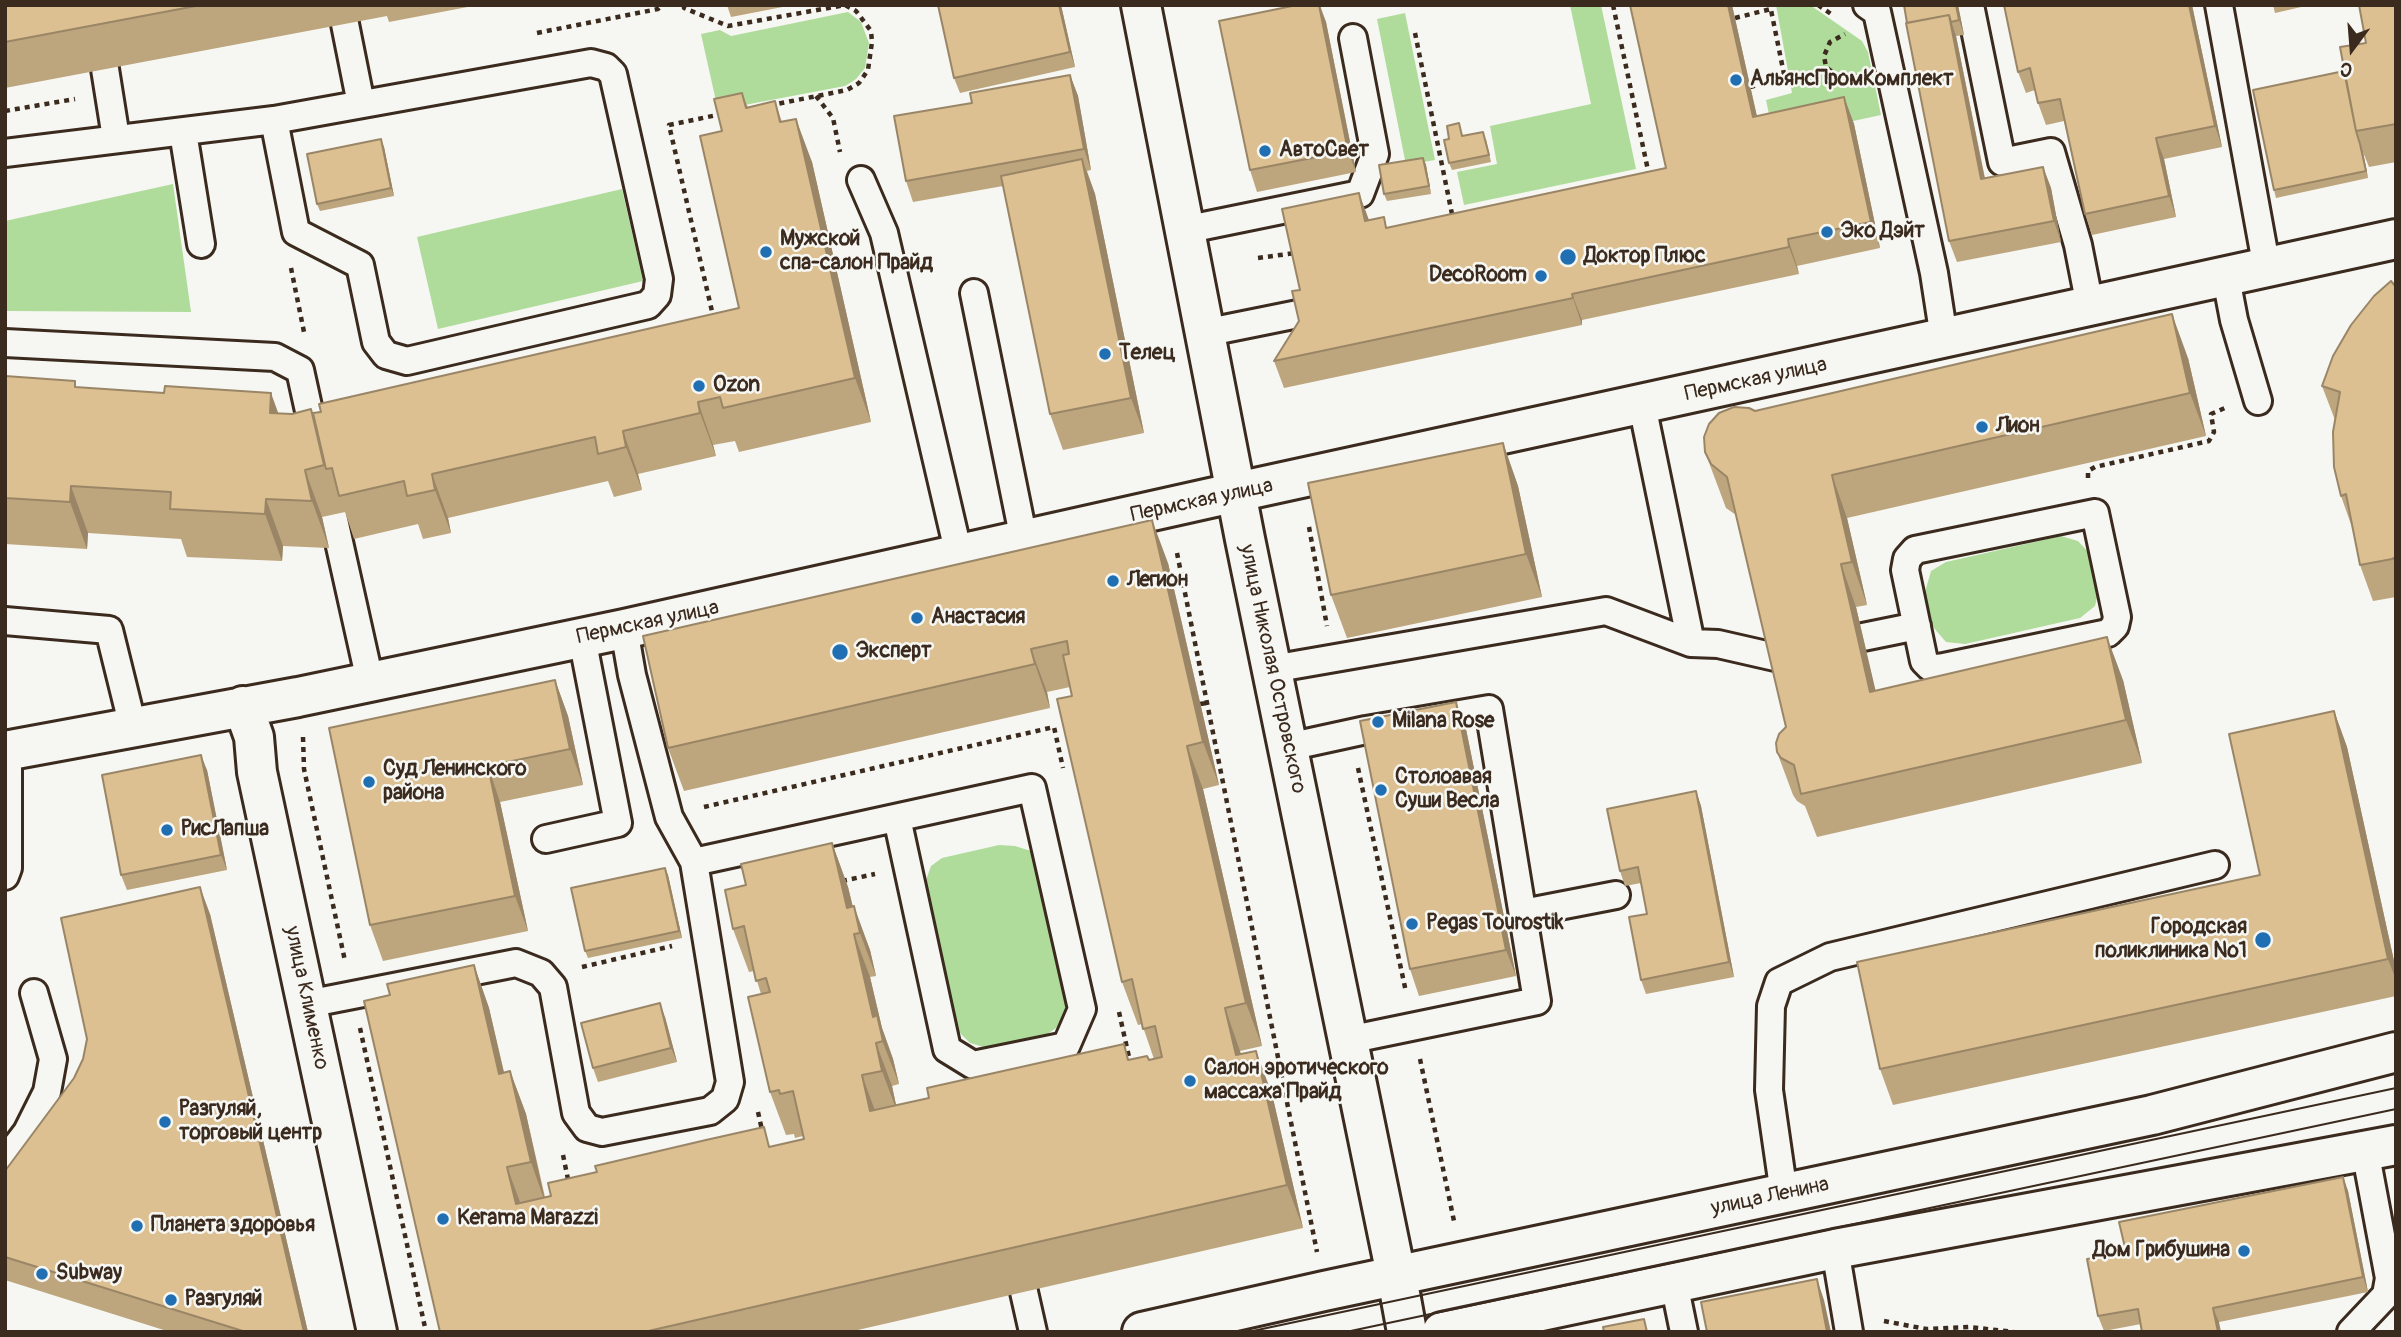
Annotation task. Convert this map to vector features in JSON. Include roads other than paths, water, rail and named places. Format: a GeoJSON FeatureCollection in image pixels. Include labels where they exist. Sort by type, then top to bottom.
{"type":"FeatureCollection","features":[{"type":"Feature","properties":{"kind":"street","name":"улица Николая Островского"},"geometry":{"type":"LineString","coordinates":[[1141,5],[1204,333],[1401,1303]]}},
{"type":"Feature","properties":{"kind":"street","name":"Пермская улица"},"geometry":{"type":"LineString","coordinates":[[5,753],[582,638],[1237,492],[1472,454],[1642,405],[2396,239]]}},
{"type":"Feature","properties":{"kind":"street","name":"улица Клименко"},"geometry":{"type":"LineString","coordinates":[[243,706],[254,737],[257,772],[377,1332]]}},
{"type":"Feature","properties":{"kind":"street","name":"улица Ленина"},"geometry":{"type":"LineString","coordinates":[[1142,1332],[1401,1303],[1784,1194],[2152,1115],[2396,1052]]}},
{"type":"Feature","properties":{"kind":"street"},"geometry":{"type":"LineString","coordinates":[[1442,1332],[1835,1249],[2380,1148]]}},
{"type":"Feature","properties":{"kind":"lane"},"geometry":{"type":"LineString","coordinates":[[1867,5],[1877,12],[1934,273],[1944,338]]}},
{"type":"Feature","properties":{"kind":"lane"},"geometry":{"type":"LineString","coordinates":[[1970,5],[2002,162],[2051,152],[2078,245],[2090,306]]}},
{"type":"Feature","properties":{"kind":"lane"},"geometry":{"type":"LineString","coordinates":[[2218,5],[2267,269]]}},
{"type":"Feature","properties":{"kind":"lane"},"geometry":{"type":"LineString","coordinates":[[345,24],[361,104]]}},
{"type":"Feature","properties":{"kind":"lane"},"geometry":{"type":"LineString","coordinates":[[1184,230],[1360,194],[1375,153],[1353,37]]}},
{"type":"Feature","properties":{"kind":"lane"},"geometry":{"type":"LineString","coordinates":[[5,153],[274,120],[592,63],[606,67],[613,74],[659,279],[657,295],[648,304],[407,361],[386,355],[376,342],[360,265],[296,232],[274,120]]}},
{"type":"Feature","properties":{"kind":"lane"},"geometry":{"type":"LineString","coordinates":[[105,69],[116,138]]}},
{"type":"Feature","properties":{"kind":"lane"},"geometry":{"type":"LineString","coordinates":[[183,132],[201,244]]}},
{"type":"Feature","properties":{"kind":"lane"},"geometry":{"type":"LineString","coordinates":[[861,180],[884,233],[959,555]]}},
{"type":"Feature","properties":{"kind":"lane"},"geometry":{"type":"LineString","coordinates":[[2226,278],[2234,320],[2258,401]]}},
{"type":"Feature","properties":{"kind":"lane"},"geometry":{"type":"LineString","coordinates":[[974,293],[1024,540]]}},
{"type":"Feature","properties":{"kind":"lane"},"geometry":{"type":"LineString","coordinates":[[1204,333],[1308,312]]}},
{"type":"Feature","properties":{"kind":"lane"},"geometry":{"type":"LineString","coordinates":[[5,343],[275,357],[300,370],[320,458]]}},
{"type":"Feature","properties":{"kind":"lane"},"geometry":{"type":"LineString","coordinates":[[1642,405],[1691,643]]}},
{"type":"Feature","properties":{"kind":"lane"},"geometry":{"type":"LineString","coordinates":[[2095,513],[2117,618],[2115,626],[2108,633],[1938,668],[1930,667],[1924,661],[1917,626],[1905,570],[1907,559],[1915,550],[2095,513]]}},
{"type":"Feature","properties":{"kind":"lane"},"geometry":{"type":"LineString","coordinates":[[333,514],[370,681]]}},
{"type":"Feature","properties":{"kind":"lane"},"geometry":{"type":"LineString","coordinates":[[1272,669],[1606,611],[1691,643],[1718,644],[1775,657]]}},
{"type":"Feature","properties":{"kind":"lane"},"geometry":{"type":"LineString","coordinates":[[5,621],[109,630],[133,727]]}},
{"type":"Feature","properties":{"kind":"lane"},"geometry":{"type":"LineString","coordinates":[[1863,637],[1917,626]]}},
{"type":"Feature","properties":{"kind":"lane"},"geometry":{"type":"LineString","coordinates":[[307,1004],[516,962],[541,973],[553,987],[576,1113],[587,1128],[602,1132],[710,1111],[725,1099],[730,1082],[694,862],[669,817],[632,675],[624,629]]}},
{"type":"Feature","properties":{"kind":"lane"},"geometry":{"type":"LineString","coordinates":[[546,839],[618,824],[582,638]]}},
{"type":"Feature","properties":{"kind":"lane"},"geometry":{"type":"LineString","coordinates":[[1289,747],[1489,709],[1537,1000],[1348,1040]]}},
{"type":"Feature","properties":{"kind":"lane"},"geometry":{"type":"LineString","coordinates":[[5,753],[8,769],[8,868],[5,876]]}},
{"type":"Feature","properties":{"kind":"lane"},"geometry":{"type":"LineString","coordinates":[[694,862],[1032,788],[1082,1009],[1066,1046],[976,1077],[947,1049],[897,818]]}},
{"type":"Feature","properties":{"kind":"lane"},"geometry":{"type":"LineString","coordinates":[[1784,1194],[1769,1090],[1771,1006],[1779,982],[1830,957],[2215,865]]}},
{"type":"Feature","properties":{"kind":"lane"},"geometry":{"type":"LineString","coordinates":[[1523,913],[1616,895]]}},
{"type":"Feature","properties":{"kind":"lane"},"geometry":{"type":"LineString","coordinates":[[5,1161],[27,1132],[47,1092],[53,1059],[34,993]]}},
{"type":"Feature","properties":{"kind":"lane"},"geometry":{"type":"LineString","coordinates":[[2351,1332],[2386,1296],[2389,1278],[2380,1148]]}},
{"type":"Feature","properties":{"kind":"lane"},"geometry":{"type":"LineString","coordinates":[[1835,1249],[1849,1332]]}},
{"type":"Feature","properties":{"kind":"lane"},"geometry":{"type":"LineString","coordinates":[[1674,1283],[1684,1332]]}},
{"type":"Feature","properties":{"kind":"lane"},"geometry":{"type":"LineString","coordinates":[[1024,1292],[1033,1332]]}},
{"type":"Feature","properties":{"kind":"tram line"},"geometry":{"type":"LineString","coordinates":[[1248,1332],[2396,1088]]}},
{"type":"Feature","properties":{"kind":"tram line"},"geometry":{"type":"LineString","coordinates":[[1346,1332],[2396,1109]]}},
{"type":"Feature","properties":{"kind":"place","name":"АльянсПромКомплект"},"geometry":{"type":"Point","coordinates":[1736,80]}},
{"type":"Feature","properties":{"kind":"place","name":"АвтоСвет"},"geometry":{"type":"Point","coordinates":[1265,151]}},
{"type":"Feature","properties":{"kind":"place","name":"Эко Дэйт"},"geometry":{"type":"Point","coordinates":[1827,232]}},
{"type":"Feature","properties":{"kind":"place","name":"Мужской спа-салон Прайд"},"geometry":{"type":"Point","coordinates":[766,252]}},
{"type":"Feature","properties":{"kind":"place","name":"Доктор Плюс"},"geometry":{"type":"Point","coordinates":[1568,257]}},
{"type":"Feature","properties":{"kind":"place","name":"DecoRoom"},"geometry":{"type":"Point","coordinates":[1541,276]}},
{"type":"Feature","properties":{"kind":"place","name":"Телец"},"geometry":{"type":"Point","coordinates":[1105,354]}},
{"type":"Feature","properties":{"kind":"place","name":"Ozon"},"geometry":{"type":"Point","coordinates":[699,386]}},
{"type":"Feature","properties":{"kind":"place","name":"Лион"},"geometry":{"type":"Point","coordinates":[1982,427]}},
{"type":"Feature","properties":{"kind":"place","name":"Легион"},"geometry":{"type":"Point","coordinates":[1113,581]}},
{"type":"Feature","properties":{"kind":"place","name":"Анастасия"},"geometry":{"type":"Point","coordinates":[917,618]}},
{"type":"Feature","properties":{"kind":"place","name":"Эксперт"},"geometry":{"type":"Point","coordinates":[840,652]}},
{"type":"Feature","properties":{"kind":"place","name":"Milana Rose"},"geometry":{"type":"Point","coordinates":[1378,722]}},
{"type":"Feature","properties":{"kind":"place","name":"Суд Ленинского района"},"geometry":{"type":"Point","coordinates":[369,782]}},
{"type":"Feature","properties":{"kind":"place","name":"Столоавая Суши Весла"},"geometry":{"type":"Point","coordinates":[1381,790]}},
{"type":"Feature","properties":{"kind":"place","name":"РисЛапша"},"geometry":{"type":"Point","coordinates":[167,830]}},
{"type":"Feature","properties":{"kind":"place","name":"Pegas Tourostik"},"geometry":{"type":"Point","coordinates":[1412,924]}},
{"type":"Feature","properties":{"kind":"place","name":"Городская поликлиника №1"},"geometry":{"type":"Point","coordinates":[2263,940]}},
{"type":"Feature","properties":{"kind":"place","name":"Салон эротического массажа Прайд"},"geometry":{"type":"Point","coordinates":[1190,1081]}},
{"type":"Feature","properties":{"kind":"place","name":"Разгуляй, торговый центр"},"geometry":{"type":"Point","coordinates":[165,1122]}},
{"type":"Feature","properties":{"kind":"place","name":"Kerama Marazzi"},"geometry":{"type":"Point","coordinates":[443,1219]}},
{"type":"Feature","properties":{"kind":"place","name":"Планета здоровья"},"geometry":{"type":"Point","coordinates":[137,1226]}},
{"type":"Feature","properties":{"kind":"place","name":"Дом Грибушина"},"geometry":{"type":"Point","coordinates":[2244,1251]}},
{"type":"Feature","properties":{"kind":"place","name":"Subway"},"geometry":{"type":"Point","coordinates":[42,1274]}},
{"type":"Feature","properties":{"kind":"place","name":"Разгуляй"},"geometry":{"type":"Point","coordinates":[171,1300]}}]}
